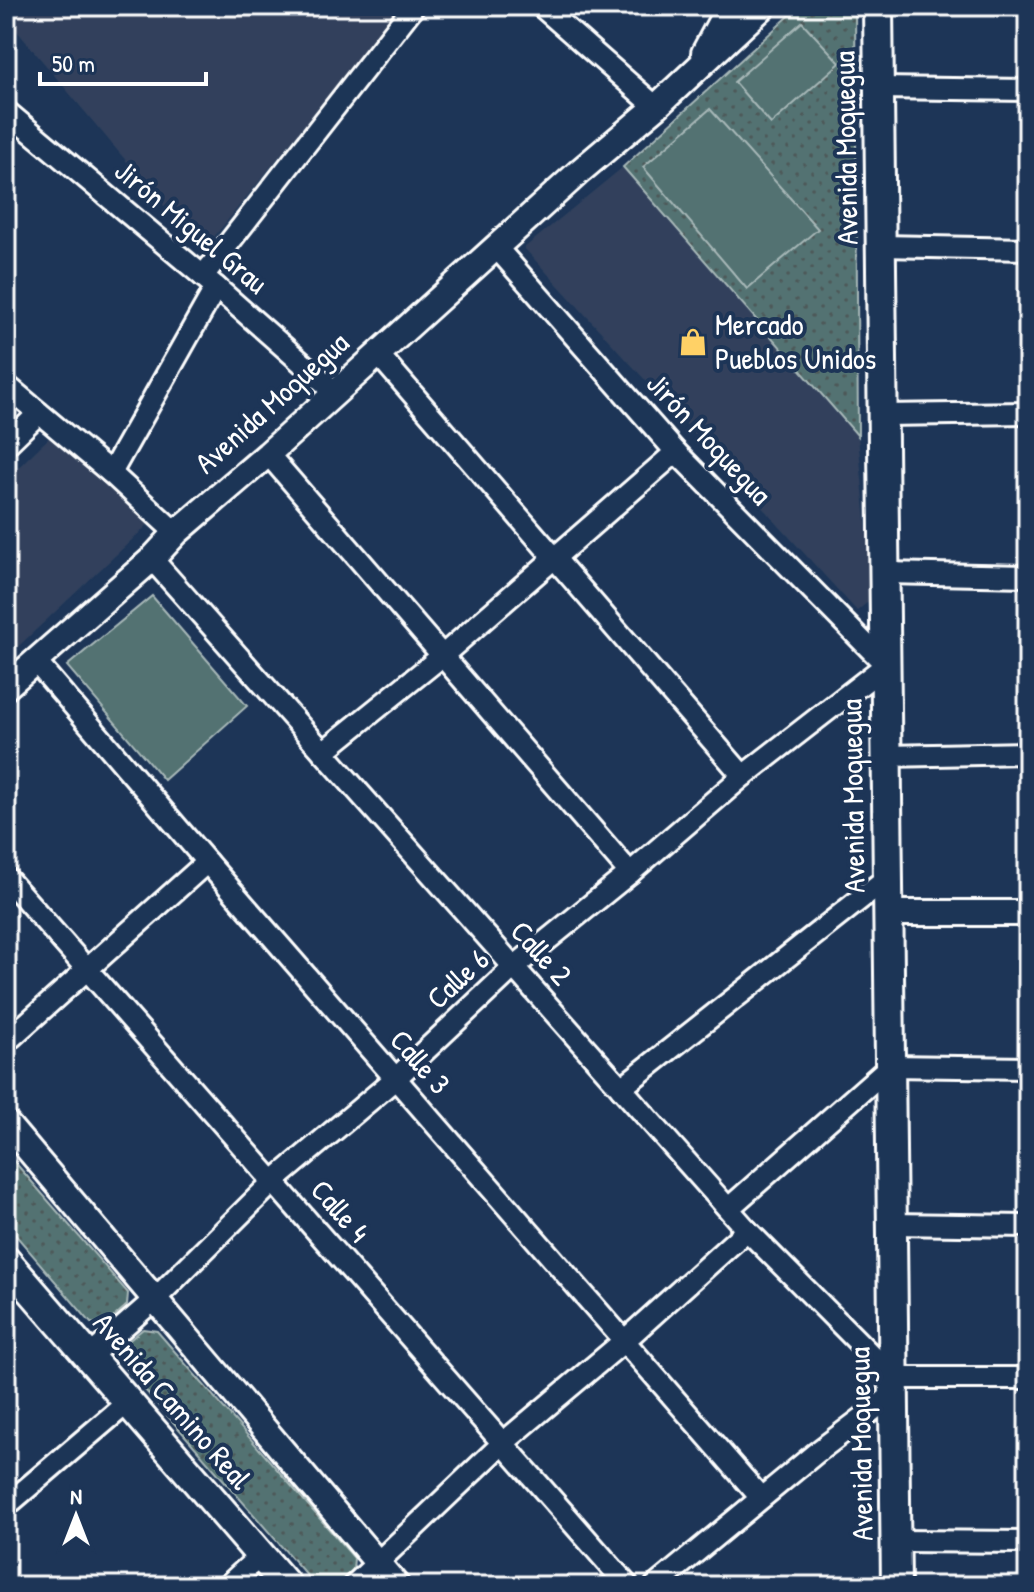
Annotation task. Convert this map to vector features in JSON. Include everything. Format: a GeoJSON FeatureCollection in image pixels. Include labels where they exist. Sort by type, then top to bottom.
{"type":"FeatureCollection","features":[{"type":"Feature","properties":{"kind":"main road","name":"Avenida Moquegua"},"geometry":{"type":"LineString","coordinates":[[878,6],[896,1541],[893,1583]]}},
{"type":"Feature","properties":{"kind":"main road","name":"Avenida Camino Real"},"geometry":{"type":"LineString","coordinates":[[6,1261],[287,1586]]}},
{"type":"Feature","properties":{"kind":"street"},"geometry":{"type":"LineString","coordinates":[[111,473],[210,282],[414,6]]}},
{"type":"Feature","properties":{"kind":"street"},"geometry":{"type":"LineString","coordinates":[[541,6],[656,107]]}},
{"type":"Feature","properties":{"kind":"street","name":"Avenida Moquegua"},"geometry":{"type":"LineString","coordinates":[[656,107],[700,63],[729,6]]}},
{"type":"Feature","properties":{"kind":"street","name":"Avenida Moquegua"},"geometry":{"type":"LineString","coordinates":[[7,685],[152,559],[176,533],[268,454],[580,171],[656,107],[764,6]]}},
{"type":"Feature","properties":{"kind":"street"},"geometry":{"type":"LineString","coordinates":[[879,88],[1028,90]]}},
{"type":"Feature","properties":{"kind":"street","name":"Jirón Miguel Grau"},"geometry":{"type":"LineString","coordinates":[[6,111],[210,282],[335,392]]}},
{"type":"Feature","properties":{"kind":"street"},"geometry":{"type":"LineString","coordinates":[[881,246],[1028,249]]}},
{"type":"Feature","properties":{"kind":"street","name":"Jirón Moquegua"},"geometry":{"type":"LineString","coordinates":[[496,247],[676,452],[886,665]]}},
{"type":"Feature","properties":{"kind":"street"},"geometry":{"type":"LineString","coordinates":[[378,354],[743,776]]}},
{"type":"Feature","properties":{"kind":"street"},"geometry":{"type":"LineString","coordinates":[[6,385],[111,473],[176,533]]}},
{"type":"Feature","properties":{"kind":"street"},"geometry":{"type":"LineString","coordinates":[[6,445],[39,413]]}},
{"type":"Feature","properties":{"kind":"street"},"geometry":{"type":"LineString","coordinates":[[883,415],[1028,413]]}},
{"type":"Feature","properties":{"kind":"street"},"geometry":{"type":"LineString","coordinates":[[323,752],[442,656],[676,452]]}},
{"type":"Feature","properties":{"kind":"street"},"geometry":{"type":"LineString","coordinates":[[268,454],[630,873]]}},
{"type":"Feature","properties":{"kind":"street","name":"Calle 2"},"geometry":{"type":"LineString","coordinates":[[152,559],[747,1230],[894,1386]]}},
{"type":"Feature","properties":{"kind":"street"},"geometry":{"type":"LineString","coordinates":[[885,573],[1028,576]]}},
{"type":"Feature","properties":{"kind":"street","name":"Calle 3"},"geometry":{"type":"LineString","coordinates":[[36,662],[761,1498]]}},
{"type":"Feature","properties":{"kind":"street","name":"Calle 6"},"geometry":{"type":"LineString","coordinates":[[89,1357],[155,1299],[274,1181],[395,1079],[514,967],[743,776],[886,665]]}},
{"type":"Feature","properties":{"kind":"street"},"geometry":{"type":"LineString","coordinates":[[887,756],[1028,753]]}},
{"type":"Feature","properties":{"kind":"street"},"geometry":{"type":"LineString","coordinates":[[6,1042],[207,862]]}},
{"type":"Feature","properties":{"kind":"street","name":"Calle 4"},"geometry":{"type":"LineString","coordinates":[[6,877],[628,1586]]}},
{"type":"Feature","properties":{"kind":"street"},"geometry":{"type":"LineString","coordinates":[[621,1088],[888,877]]}},
{"type":"Feature","properties":{"kind":"street"},"geometry":{"type":"LineString","coordinates":[[889,913],[1028,913]]}},
{"type":"Feature","properties":{"kind":"street"},"geometry":{"type":"LineString","coordinates":[[729,1208],[890,1066],[1028,1068]]}},
{"type":"Feature","properties":{"kind":"street"},"geometry":{"type":"LineString","coordinates":[[6,1123],[397,1586]]}},
{"type":"Feature","properties":{"kind":"street"},"geometry":{"type":"LineString","coordinates":[[892,1224],[1028,1226]]}},
{"type":"Feature","properties":{"kind":"street"},"geometry":{"type":"LineString","coordinates":[[353,1586],[503,1443],[623,1342],[747,1230]]}},
{"type":"Feature","properties":{"kind":"street"},"geometry":{"type":"LineString","coordinates":[[655,1586],[894,1386],[1028,1378]]}},
{"type":"Feature","properties":{"kind":"street"},"geometry":{"type":"LineString","coordinates":[[6,1506],[128,1402]]}},
{"type":"Feature","properties":{"kind":"street"},"geometry":{"type":"LineString","coordinates":[[896,1541],[1028,1542]]}},
{"type":"Feature","properties":{"kind":"street"},"geometry":{"type":"LineString","coordinates":[[227,1586],[261,1555]]}},
{"type":"Feature","properties":{"kind":"shaded area"},"geometry":{"type":"Polygon","coordinates":[[[6,6],[401,6],[207,246],[180,225],[6,18],[6,6]]]}},
{"type":"Feature","properties":{"kind":"shaded area","name":"Mercado Pueblos Unidos"},"geometry":{"type":"Polygon","coordinates":[[[623,167],[858,436],[873,598],[857,611],[524,248],[623,167]]]}},
{"type":"Feature","properties":{"kind":"shaded area"},"geometry":{"type":"Polygon","coordinates":[[[52,435],[149,524],[6,658],[6,479],[52,435]]]}},
{"type":"Feature","properties":{"kind":"green space"},"geometry":{"type":"Polygon","coordinates":[[[800,6],[855,6],[858,436],[623,167],[800,6]]]}},
{"type":"Feature","properties":{"kind":"green space"},"geometry":{"type":"Polygon","coordinates":[[[802,22],[840,63],[771,124],[734,82],[802,22]]]}},
{"type":"Feature","properties":{"kind":"green space"},"geometry":{"type":"Polygon","coordinates":[[[710,109],[818,229],[747,289],[643,167],[710,109]]]}},
{"type":"Feature","properties":{"kind":"green space"},"geometry":{"type":"Polygon","coordinates":[[[152,596],[247,706],[164,780],[67,666],[152,596]]]}},
{"type":"Feature","properties":{"kind":"green space"},"geometry":{"type":"Polygon","coordinates":[[[6,1152],[128,1293],[127,1305],[105,1325],[91,1323],[6,1224],[6,1152]]]}},
{"type":"Feature","properties":{"kind":"green space"},"geometry":{"type":"Polygon","coordinates":[[[143,1329],[157,1331],[354,1558],[353,1570],[336,1586],[316,1586],[118,1359],[120,1348],[143,1329]]]}},
{"type":"Feature","properties":{"kind":"place","name":"Mercado Pueblos Unidos"},"geometry":{"type":"Point","coordinates":[693,342]}}]}
